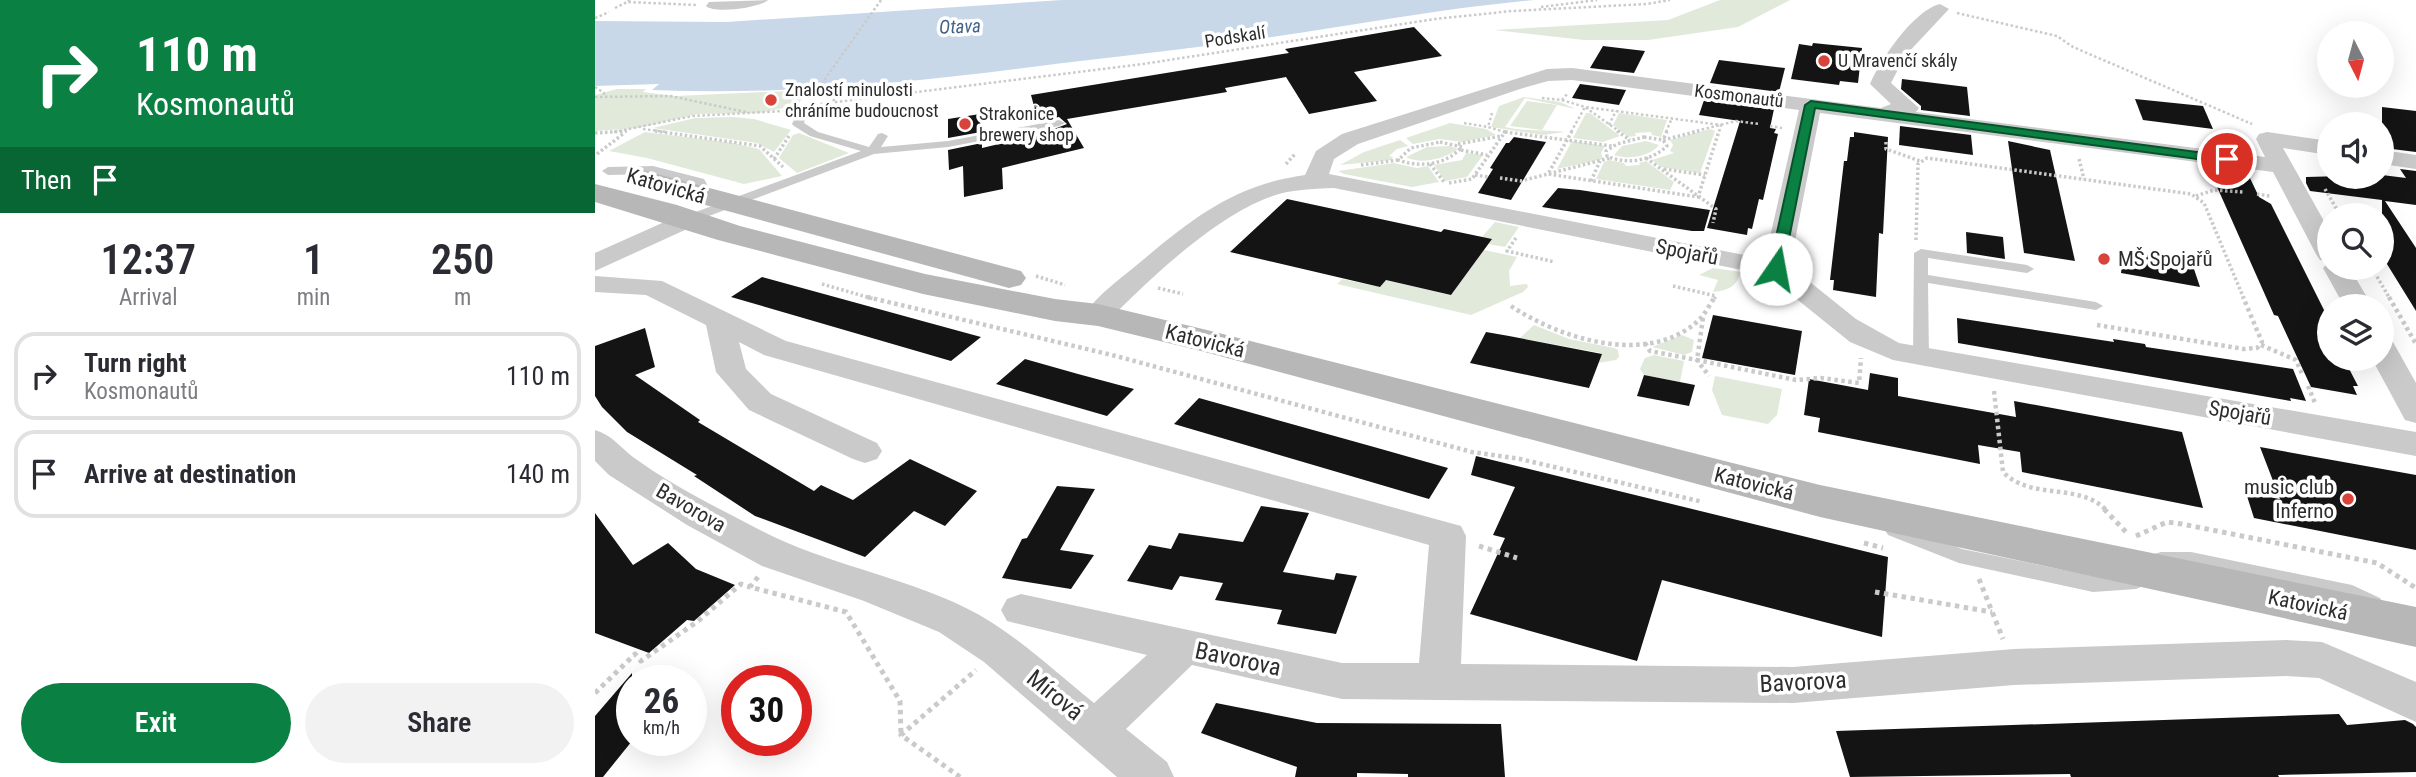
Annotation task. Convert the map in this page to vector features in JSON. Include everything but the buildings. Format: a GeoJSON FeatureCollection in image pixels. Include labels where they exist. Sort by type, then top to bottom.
{"type":"FeatureCollection","features":[{"type":"Feature","properties":{"kind":"main road","name":"Katovická"},"geometry":{"type":"LineString","coordinates":[[599,172],[709,207],[729,233],[923,284],[1055,310],[1085,301],[1207,341],[1820,501],[2416,627]]}},
{"type":"Feature","properties":{"kind":"main road"},"geometry":{"type":"LineString","coordinates":[[2337,611],[2416,652]]}},
{"type":"Feature","properties":{"kind":"street"},"geometry":{"type":"LineString","coordinates":[[706,5],[759,0]]}},
{"type":"Feature","properties":{"kind":"street"},"geometry":{"type":"LineString","coordinates":[[1877,113],[1908,108],[1880,84],[1885,68],[1920,27],[1940,9]]}},
{"type":"Feature","properties":{"kind":"street","name":"Kosmonautů"},"geometry":{"type":"LineString","coordinates":[[1307,169],[1350,139],[1536,78],[1571,74],[2281,166]]}},
{"type":"Feature","properties":{"kind":"street"},"geometry":{"type":"LineString","coordinates":[[1776,269],[1811,105]]}},
{"type":"Feature","properties":{"kind":"street"},"geometry":{"type":"LineString","coordinates":[[2317,146],[2267,139],[2317,232]]}},
{"type":"Feature","properties":{"kind":"street"},"geometry":{"type":"LineString","coordinates":[[2394,158],[2416,162]]}},
{"type":"Feature","properties":{"kind":"street","name":"Spojařů"},"geometry":{"type":"LineString","coordinates":[[1085,301],[1227,206],[1307,169],[1351,184],[1776,269],[1864,341],[1883,349],[1921,358],[2416,444]]}},
{"type":"Feature","properties":{"kind":"street"},"geometry":{"type":"LineString","coordinates":[[595,263],[709,207]]}},
{"type":"Feature","properties":{"kind":"street"},"geometry":{"type":"LineString","coordinates":[[595,284],[652,287],[775,348],[1448,536],[1439,682]]}},
{"type":"Feature","properties":{"kind":"street"},"geometry":{"type":"LineString","coordinates":[[720,321],[731,372],[760,402],[865,451]]}},
{"type":"Feature","properties":{"kind":"street"},"geometry":{"type":"LineString","coordinates":[[2394,371],[2416,412]]}},
{"type":"Feature","properties":{"kind":"street","name":"Bavorova"},"geometry":{"type":"LineString","coordinates":[[595,442],[621,466],[700,515],[775,555],[878,590],[953,620]]}},
{"type":"Feature","properties":{"kind":"street","name":"Bavorova"},"geometry":{"type":"LineString","coordinates":[[1021,610],[1342,681],[1793,685],[2014,667],[2286,658],[2322,660],[2373,681],[2416,703]]}},
{"type":"Feature","properties":{"kind":"street","name":"Mírová"},"geometry":{"type":"LineString","coordinates":[[953,620],[998,650],[1097,729],[1151,777]]}},
{"type":"Feature","properties":{"kind":"street","name":"Bavorova"},"geometry":{"type":"LineString","coordinates":[[1097,729],[1183,647]]}},
{"type":"Feature","properties":{"kind":"lane"},"geometry":{"type":"LineString","coordinates":[[804,108],[798,124],[814,134],[872,151]]}},
{"type":"Feature","properties":{"kind":"lane"},"geometry":{"type":"LineString","coordinates":[[709,207],[798,180],[872,151],[948,144],[1059,123]]}},
{"type":"Feature","properties":{"kind":"lane"},"geometry":{"type":"LineString","coordinates":[[872,151],[882,136]]}},
{"type":"Feature","properties":{"kind":"lane"},"geometry":{"type":"LineString","coordinates":[[1921,358],[1921,253],[2027,269]]}},
{"type":"Feature","properties":{"kind":"lane"},"geometry":{"type":"LineString","coordinates":[[1921,278],[2096,306]]}},
{"type":"Feature","properties":{"kind":"lane"},"geometry":{"type":"LineString","coordinates":[[1820,501],[1959,556],[2093,584],[2180,578]]}},
{"type":"Feature","properties":{"kind":"lane"},"geometry":{"type":"LineString","coordinates":[[2080,557],[2192,559],[2352,593],[2416,627]]}},
{"type":"Feature","properties":{"kind":"path"},"geometry":{"type":"LineString","coordinates":[[1512,11],[1597,0]]}},
{"type":"Feature","properties":{"kind":"path","name":"Podskalí"},"geometry":{"type":"LineString","coordinates":[[759,115],[833,101],[1143,64],[1435,19],[1512,11],[1636,5],[1669,0]]}},
{"type":"Feature","properties":{"kind":"path"},"geometry":{"type":"LineString","coordinates":[[615,8],[629,1],[706,5]]}},
{"type":"Feature","properties":{"kind":"path"},"geometry":{"type":"LineString","coordinates":[[816,91],[880,2]]}},
{"type":"Feature","properties":{"kind":"path"},"geometry":{"type":"LineString","coordinates":[[1940,9],[2057,36],[2073,47],[2263,129]]}},
{"type":"Feature","properties":{"kind":"path"},"geometry":{"type":"LineString","coordinates":[[595,18],[609,12]]}},
{"type":"Feature","properties":{"kind":"path"},"geometry":{"type":"LineString","coordinates":[[833,101],[845,86]]}},
{"type":"Feature","properties":{"kind":"path"},"geometry":{"type":"LineString","coordinates":[[856,99],[866,86]]}},
{"type":"Feature","properties":{"kind":"path"},"geometry":{"type":"LineString","coordinates":[[595,88],[604,93],[603,97]]}},
{"type":"Feature","properties":{"kind":"path"},"geometry":{"type":"LineString","coordinates":[[670,96],[679,91]]}},
{"type":"Feature","properties":{"kind":"path"},"geometry":{"type":"LineString","coordinates":[[595,97],[670,96],[759,115]]}},
{"type":"Feature","properties":{"kind":"path"},"geometry":{"type":"LineString","coordinates":[[1562,100],[1585,107],[1721,125]]}},
{"type":"Feature","properties":{"kind":"path"},"geometry":{"type":"LineString","coordinates":[[1484,110],[1495,106],[1487,127]]}},
{"type":"Feature","properties":{"kind":"path"},"geometry":{"type":"LineString","coordinates":[[1585,107],[1630,140]]}},
{"type":"Feature","properties":{"kind":"path"},"geometry":{"type":"LineString","coordinates":[[1548,174],[1585,107]]}},
{"type":"Feature","properties":{"kind":"path"},"geometry":{"type":"LineString","coordinates":[[1609,125],[1616,111]]}},
{"type":"Feature","properties":{"kind":"path"},"geometry":{"type":"LineString","coordinates":[[595,133],[624,134],[708,114],[759,115]]}},
{"type":"Feature","properties":{"kind":"path"},"geometry":{"type":"LineString","coordinates":[[1663,140],[1672,118]]}},
{"type":"Feature","properties":{"kind":"path"},"geometry":{"type":"LineString","coordinates":[[1610,158],[1607,151],[1630,140],[1644,137],[1663,140],[1736,121],[1759,124]]}},
{"type":"Feature","properties":{"kind":"path"},"geometry":{"type":"LineString","coordinates":[[1463,123],[1487,127],[1503,134]]}},
{"type":"Feature","properties":{"kind":"path"},"geometry":{"type":"LineString","coordinates":[[774,159],[798,124]]}},
{"type":"Feature","properties":{"kind":"path"},"geometry":{"type":"LineString","coordinates":[[1698,197],[1721,125]]}},
{"type":"Feature","properties":{"kind":"path"},"geometry":{"type":"LineString","coordinates":[[643,129],[759,146],[798,180]]}},
{"type":"Feature","properties":{"kind":"path"},"geometry":{"type":"LineString","coordinates":[[599,172],[624,134]]}},
{"type":"Feature","properties":{"kind":"path"},"geometry":{"type":"LineString","coordinates":[[1434,186],[1472,179],[1503,134]]}},
{"type":"Feature","properties":{"kind":"path"},"geometry":{"type":"LineString","coordinates":[[1488,155],[1461,150],[1450,158],[1430,163],[1401,162],[1399,158],[1411,148],[1423,144],[1457,144],[1503,134],[1613,146]]}},
{"type":"Feature","properties":{"kind":"path"},"geometry":{"type":"LineString","coordinates":[[1500,178],[1521,181],[1610,158],[1629,161],[1646,158],[1663,151],[1667,146],[1663,140]]}},
{"type":"Feature","properties":{"kind":"path"},"geometry":{"type":"LineString","coordinates":[[1887,142],[1886,149],[1920,161]]}},
{"type":"Feature","properties":{"kind":"path"},"geometry":{"type":"LineString","coordinates":[[1457,144],[1462,147],[1461,150]]}},
{"type":"Feature","properties":{"kind":"path"},"geometry":{"type":"LineString","coordinates":[[1297,152],[1295,155],[1307,169]]}},
{"type":"Feature","properties":{"kind":"path"},"geometry":{"type":"LineString","coordinates":[[1646,158],[1716,209],[1713,223]]}},
{"type":"Feature","properties":{"kind":"path"},"geometry":{"type":"LineString","coordinates":[[1591,181],[1600,161]]}},
{"type":"Feature","properties":{"kind":"path"},"geometry":{"type":"LineString","coordinates":[[1430,163],[1445,184]]}},
{"type":"Feature","properties":{"kind":"path"},"geometry":{"type":"LineString","coordinates":[[1661,169],[1705,175]]}},
{"type":"Feature","properties":{"kind":"path"},"geometry":{"type":"LineString","coordinates":[[1548,174],[1698,197]]}},
{"type":"Feature","properties":{"kind":"path"},"geometry":{"type":"LineString","coordinates":[[1475,175],[1488,177]]}},
{"type":"Feature","properties":{"kind":"path"},"geometry":{"type":"LineString","coordinates":[[1674,193],[1679,182]]}},
{"type":"Feature","properties":{"kind":"path"},"geometry":{"type":"LineString","coordinates":[[2196,196],[2214,190],[2243,192]]}},
{"type":"Feature","properties":{"kind":"path"},"geometry":{"type":"LineString","coordinates":[[1528,220],[1507,251],[1555,262]]}},
{"type":"Feature","properties":{"kind":"path"},"geometry":{"type":"LineString","coordinates":[[1033,274],[1085,301]]}},
{"type":"Feature","properties":{"kind":"path"},"geometry":{"type":"LineString","coordinates":[[809,279],[848,293],[1112,355],[1472,452],[1520,459],[1714,505]]}},
{"type":"Feature","properties":{"kind":"path"},"geometry":{"type":"LineString","coordinates":[[2379,280],[2416,344]]}},
{"type":"Feature","properties":{"kind":"path"},"geometry":{"type":"LineString","coordinates":[[1147,285],[1183,295]]}},
{"type":"Feature","properties":{"kind":"path"},"geometry":{"type":"LineString","coordinates":[[1511,306],[1540,326],[1578,339],[1613,344],[1645,343],[1677,334],[1704,315],[1716,296],[1673,286]]}},
{"type":"Feature","properties":{"kind":"path"},"geometry":{"type":"LineString","coordinates":[[1704,315],[1697,360],[1709,376]]}},
{"type":"Feature","properties":{"kind":"path"},"geometry":{"type":"LineString","coordinates":[[1645,343],[1650,351],[1796,380],[1821,378],[1859,383],[1861,351]]}},
{"type":"Feature","properties":{"kind":"path"},"geometry":{"type":"LineString","coordinates":[[2261,345],[2296,360],[2303,376]]}},
{"type":"Feature","properties":{"kind":"path"},"geometry":{"type":"LineString","coordinates":[[1992,370],[2002,464],[2007,479],[2019,485],[2093,500],[2108,511],[2116,525],[2134,537],[2145,538]]}},
{"type":"Feature","properties":{"kind":"path"},"geometry":{"type":"LineString","coordinates":[[2134,537],[2167,522],[2182,524],[2377,563],[2416,588]]}},
{"type":"Feature","properties":{"kind":"path"},"geometry":{"type":"LineString","coordinates":[[1448,536],[1517,558]]}},
{"type":"Feature","properties":{"kind":"path"},"geometry":{"type":"LineString","coordinates":[[1858,542],[1897,551]]}},
{"type":"Feature","properties":{"kind":"path"},"geometry":{"type":"LineString","coordinates":[[750,587],[775,555]]}},
{"type":"Feature","properties":{"kind":"path"},"geometry":{"type":"LineString","coordinates":[[1989,578],[1977,575],[2014,667]]}},
{"type":"Feature","properties":{"kind":"path"},"geometry":{"type":"LineString","coordinates":[[595,693],[635,654],[642,661],[698,621],[741,584],[859,616]]}},
{"type":"Feature","properties":{"kind":"path"},"geometry":{"type":"LineString","coordinates":[[1875,592],[1992,612]]}},
{"type":"Feature","properties":{"kind":"path"},"geometry":{"type":"LineString","coordinates":[[846,612],[900,701],[901,735]]}},
{"type":"Feature","properties":{"kind":"path"},"geometry":{"type":"LineString","coordinates":[[964,665],[984,680]]}},
{"type":"Feature","properties":{"kind":"path"},"geometry":{"type":"LineString","coordinates":[[901,735],[958,685]]}},
{"type":"Feature","properties":{"kind":"path"},"geometry":{"type":"LineString","coordinates":[[901,735],[960,777]]}},
{"type":"Feature","properties":{"kind":"shaded area"},"geometry":{"type":"Polygon","coordinates":[[[1720,0],[1790,0],[1738,27],[1648,40],[1584,40],[1494,30],[1668,20],[1720,0]]]}},
{"type":"Feature","properties":{"kind":"shaded area"},"geometry":{"type":"Polygon","coordinates":[[[617,89],[646,89],[643,92],[675,96],[793,91],[793,95],[803,97],[798,105],[759,113],[698,114],[638,128],[595,131],[595,95],[617,89]]]}},
{"type":"Feature","properties":{"kind":"shaded area"},"geometry":{"type":"Polygon","coordinates":[[[1524,97],[1560,102],[1576,109],[1525,98],[1505,127],[1565,132],[1543,135],[1491,127],[1499,106],[1524,97]]]}},
{"type":"Feature","properties":{"kind":"shaded area"},"geometry":{"type":"Polygon","coordinates":[[[1527,101],[1557,105],[1542,130],[1510,126],[1527,101]]]}},
{"type":"Feature","properties":{"kind":"shaded area"},"geometry":{"type":"Polygon","coordinates":[[[1586,113],[1590,113],[1620,136],[1603,142],[1573,138],[1586,113]]]}},
{"type":"Feature","properties":{"kind":"shaded area"},"geometry":{"type":"Polygon","coordinates":[[[1619,113],[1667,120],[1661,137],[1652,135],[1651,132],[1635,133],[1636,136],[1628,137],[1613,125],[1619,113]]]}},
{"type":"Feature","properties":{"kind":"shaded area"},"geometry":{"type":"Polygon","coordinates":[[[695,118],[754,119],[791,130],[774,152],[757,143],[653,128],[695,118]]]}},
{"type":"Feature","properties":{"kind":"shaded area"},"geometry":{"type":"Polygon","coordinates":[[[1450,123],[1486,129],[1496,135],[1462,142],[1440,139],[1413,144],[1406,138],[1450,123]]]}},
{"type":"Feature","properties":{"kind":"shaded area"},"geometry":{"type":"Polygon","coordinates":[[[1710,129],[1715,131],[1700,173],[1661,167],[1652,160],[1674,153],[1670,151],[1673,145],[1670,140],[1710,129]]]}},
{"type":"Feature","properties":{"kind":"shaded area"},"geometry":{"type":"Polygon","coordinates":[[[645,132],[759,149],[782,176],[744,184],[647,158],[609,151],[645,132]]]}},
{"type":"Feature","properties":{"kind":"shaded area"},"geometry":{"type":"Polygon","coordinates":[[[799,133],[849,153],[797,173],[779,158],[793,135],[799,133]]]}},
{"type":"Feature","properties":{"kind":"shaded area"},"geometry":{"type":"Polygon","coordinates":[[[1400,140],[1408,146],[1397,149],[1389,156],[1393,157],[1391,160],[1340,165],[1364,152],[1400,140]]]}},
{"type":"Feature","properties":{"kind":"shaded area"},"geometry":{"type":"Polygon","coordinates":[[[1572,141],[1605,146],[1601,153],[1603,159],[1557,169],[1572,141]]]}},
{"type":"Feature","properties":{"kind":"shaded area"},"geometry":{"type":"Polygon","coordinates":[[[1646,141],[1659,145],[1638,156],[1614,155],[1622,146],[1646,141]]]}},
{"type":"Feature","properties":{"kind":"shaded area"},"geometry":{"type":"Polygon","coordinates":[[[1450,146],[1458,149],[1439,158],[1418,161],[1406,157],[1427,147],[1450,146]]]}},
{"type":"Feature","properties":{"kind":"shaded area"},"geometry":{"type":"Polygon","coordinates":[[[1466,153],[1483,155],[1467,177],[1445,181],[1434,165],[1462,160],[1466,153]]]}},
{"type":"Feature","properties":{"kind":"shaded area"},"geometry":{"type":"Polygon","coordinates":[[[1609,160],[1624,163],[1626,166],[1640,165],[1639,163],[1646,161],[1674,182],[1670,190],[1596,179],[1604,162],[1609,160]]]}},
{"type":"Feature","properties":{"kind":"shaded area"},"geometry":{"type":"Polygon","coordinates":[[[1394,163],[1417,168],[1428,166],[1439,182],[1412,187],[1338,171],[1394,163]]]}},
{"type":"Feature","properties":{"kind":"shaded area"},"geometry":{"type":"Polygon","coordinates":[[[1495,222],[1519,227],[1505,247],[1488,244],[1491,239],[1482,237],[1495,222]]]}},
{"type":"Feature","properties":{"kind":"shaded area"},"geometry":{"type":"Polygon","coordinates":[[[1484,250],[1517,257],[1509,271],[1510,286],[1527,284],[1528,287],[1523,292],[1471,315],[1337,284],[1342,279],[1380,287],[1386,280],[1451,295],[1484,250]]]}},
{"type":"Feature","properties":{"kind":"shaded area"},"geometry":{"type":"Polygon","coordinates":[[[1713,268],[1741,272],[1731,287],[1713,292],[1718,280],[1699,275],[1713,268]]]}},
{"type":"Feature","properties":{"kind":"shaded area"},"geometry":{"type":"Polygon","coordinates":[[[1534,325],[1569,339],[1614,348],[1618,350],[1619,357],[1598,363],[1601,353],[1520,338],[1534,325]]]}},
{"type":"Feature","properties":{"kind":"shaded area"},"geometry":{"type":"Polygon","coordinates":[[[1682,335],[1694,340],[1692,352],[1684,355],[1652,347],[1682,335]]]}},
{"type":"Feature","properties":{"kind":"shaded area"},"geometry":{"type":"Polygon","coordinates":[[[1654,355],[1684,361],[1680,382],[1644,375],[1640,369],[1645,358],[1654,355]]]}},
{"type":"Feature","properties":{"kind":"shaded area"},"geometry":{"type":"Polygon","coordinates":[[[1715,376],[1782,389],[1777,415],[1768,424],[1722,415],[1712,390],[1715,376]]]}},
{"type":"Feature","properties":{"kind":"water","name":"Otava"},"geometry":{"type":"Polygon","coordinates":[[[1062,0],[1534,0],[1220,44],[858,86],[703,91],[652,90],[659,84],[595,86],[595,21],[726,22],[1062,0]]]}},
{"type":"Feature","properties":{"kind":"place","name":"U Mravenčí skály"},"geometry":{"type":"Point","coordinates":[1824,61]}},
{"type":"Feature","properties":{"kind":"place","name":"Znalostí minulosti chráníme budoucnost"},"geometry":{"type":"Point","coordinates":[771,100]}},
{"type":"Feature","properties":{"kind":"place","name":"Strakonice brewery shop"},"geometry":{"type":"Point","coordinates":[965,124]}},
{"type":"Feature","properties":{"kind":"place","name":"MŠ Spojařů"},"geometry":{"type":"Point","coordinates":[2104,259]}},
{"type":"Feature","properties":{"kind":"place","name":"music club Inferno"},"geometry":{"type":"Point","coordinates":[2348,499]}},
{"type":"Feature","properties":{"kind":"route"},"geometry":{"type":"LineString","coordinates":[[1776,269],[1811,105],[2227,159]]}}]}
